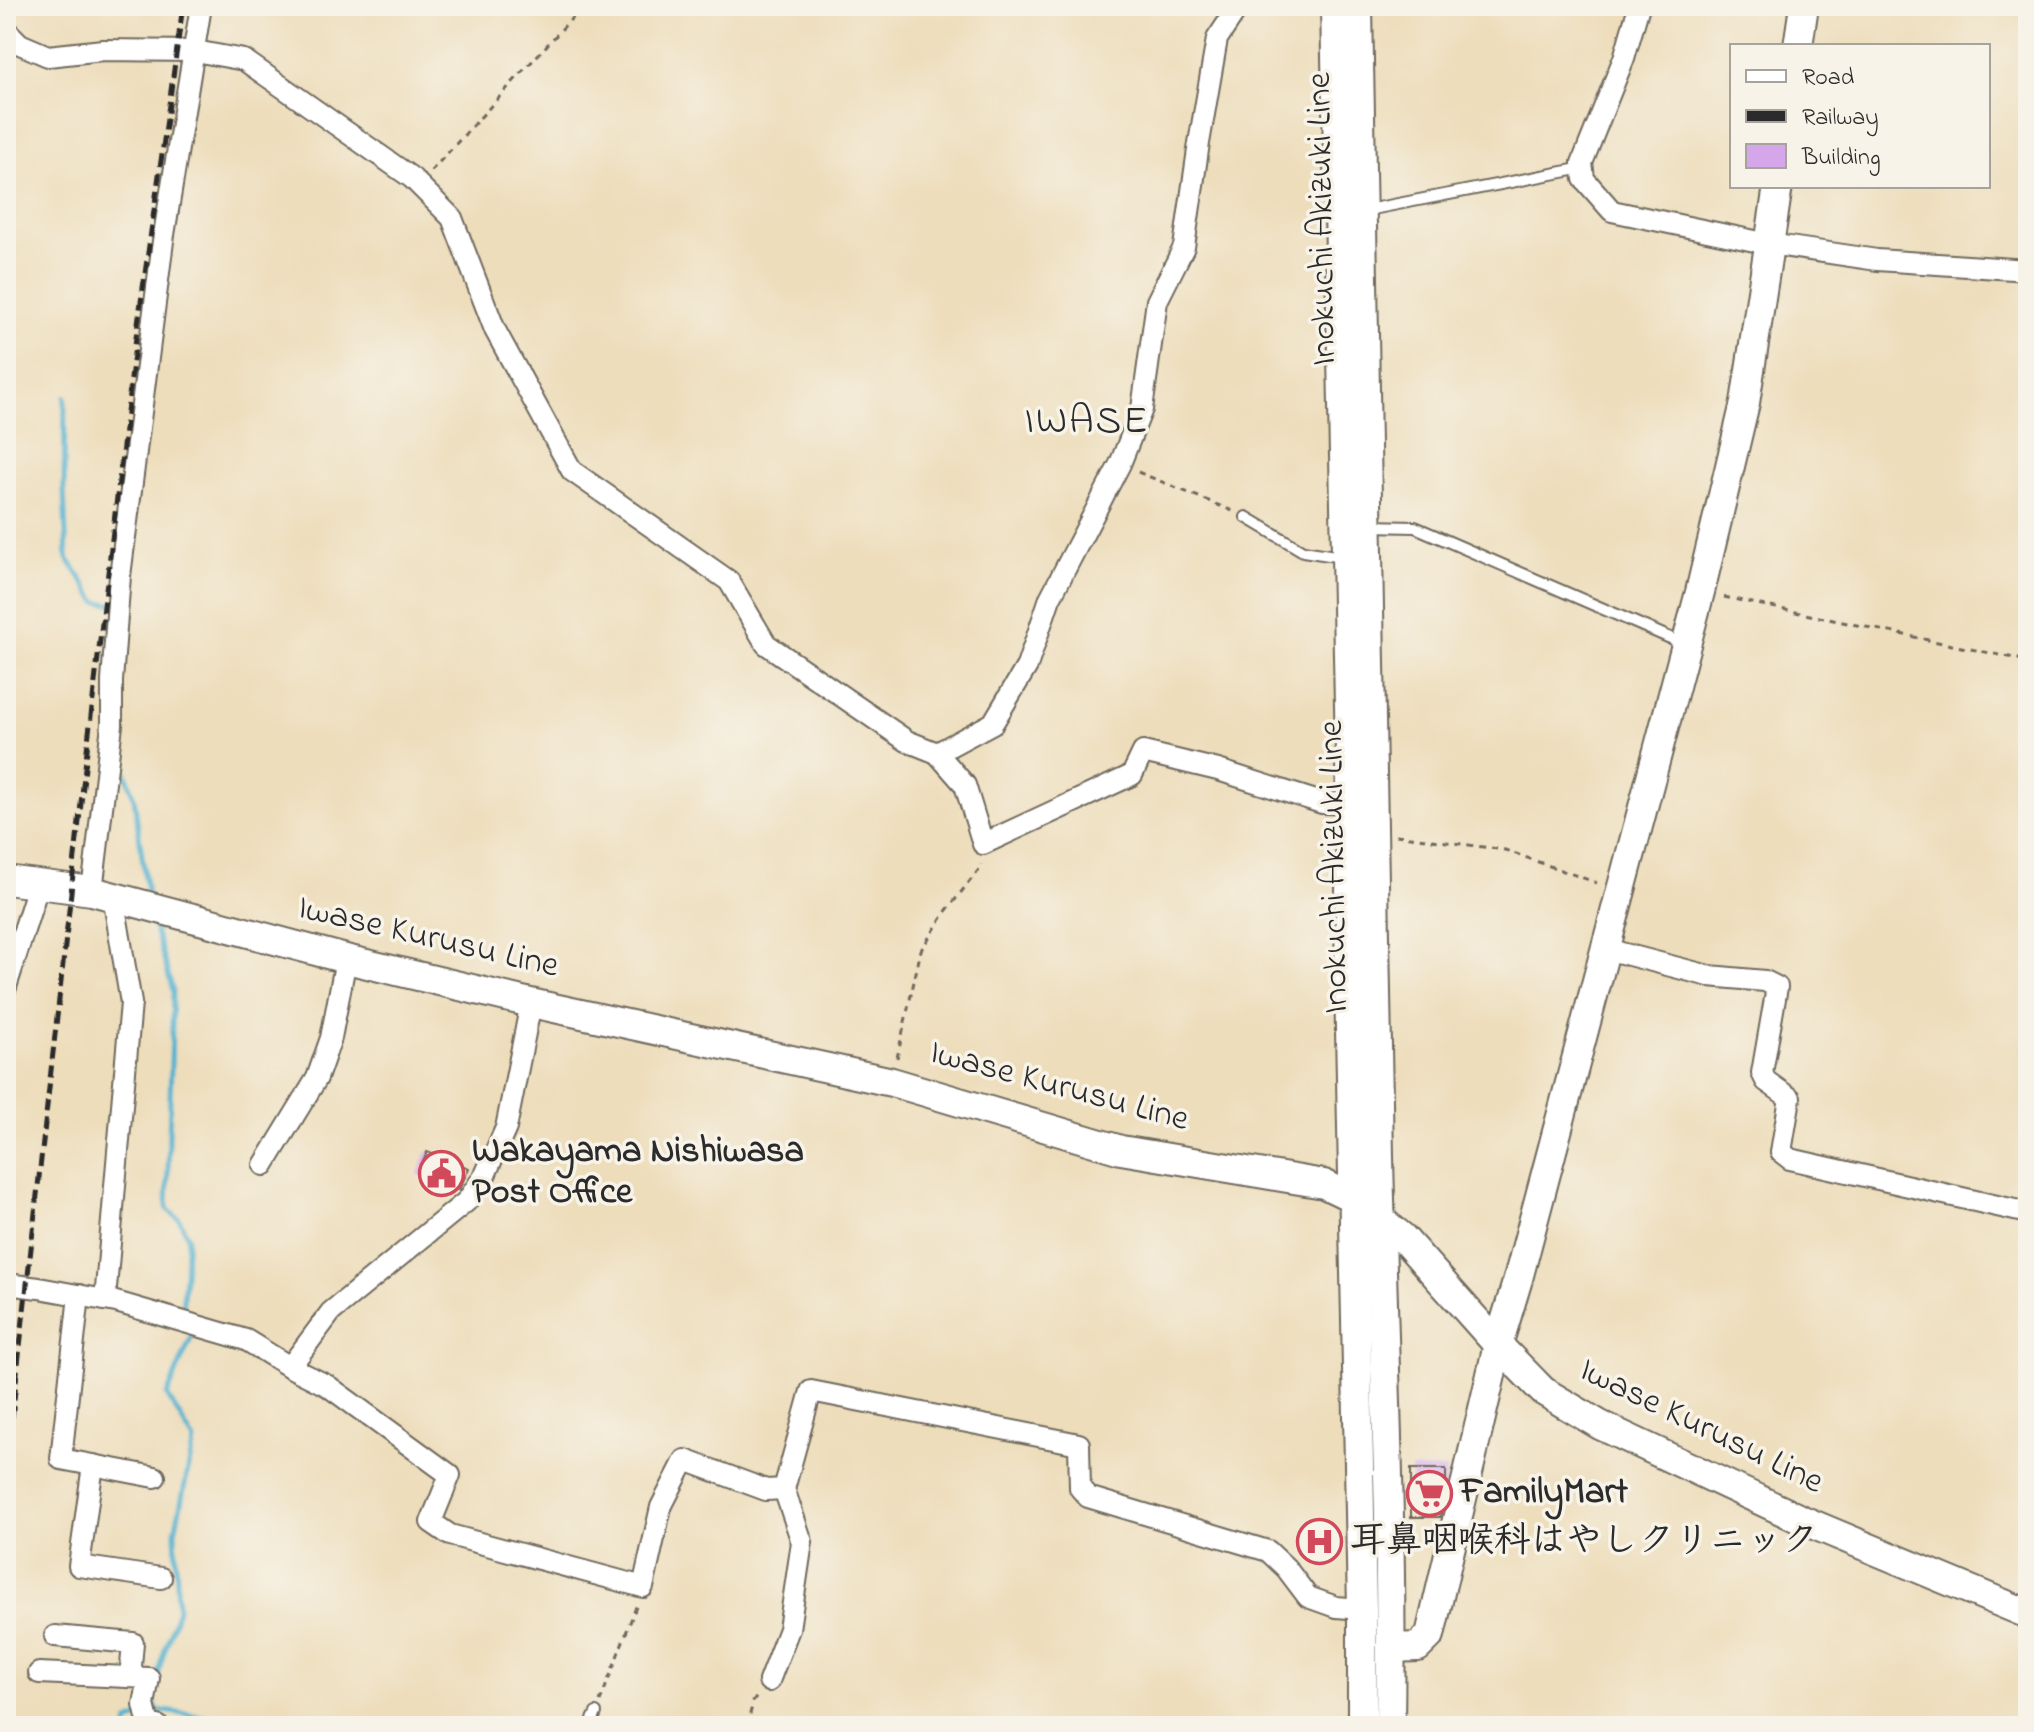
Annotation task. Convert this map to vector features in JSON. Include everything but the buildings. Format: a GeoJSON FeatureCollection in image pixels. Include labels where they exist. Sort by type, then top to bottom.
{"type":"FeatureCollection","features":[{"type":"Feature","properties":{"kind":"main road","name":"Inokuchi Akizuki Line"},"geometry":{"type":"LineString","coordinates":[[1335,6],[1346,558],[1361,804],[1372,834],[1391,1648],[1390,1726]]}},
{"type":"Feature","properties":{"kind":"main road","name":"Inokuchi Akizuki Line"},"geometry":{"type":"LineString","coordinates":[[1358,6],[1366,526],[1361,804],[1349,982],[1362,1726]]}},
{"type":"Feature","properties":{"kind":"main road"},"geometry":{"type":"LineString","coordinates":[[1798,44],[1804,6]]}},
{"type":"Feature","properties":{"kind":"main road"},"geometry":{"type":"LineString","coordinates":[[1391,1648],[1418,1647],[1430,1635],[1498,1345],[1700,592],[1745,403],[1778,188]]}},
{"type":"Feature","properties":{"kind":"main road","name":"Iwase Kurusu Line"},"geometry":{"type":"LineString","coordinates":[[6,880],[103,893],[346,959],[892,1082],[1121,1150],[1324,1184],[1353,1198],[1402,1237],[1543,1391],[1600,1425],[1800,1519],[2028,1614]]}},
{"type":"Feature","properties":{"kind":"street"},"geometry":{"type":"LineString","coordinates":[[105,1300],[131,1003],[103,893],[112,681],[120,576],[163,241],[201,6]]}},
{"type":"Feature","properties":{"kind":"street"},"geometry":{"type":"LineString","coordinates":[[937,753],[993,723],[1027,666],[1050,598],[1120,464],[1142,409],[1157,301],[1184,247],[1217,39],[1239,6]]}},
{"type":"Feature","properties":{"kind":"street"},"geometry":{"type":"LineString","coordinates":[[1639,6],[1624,58],[1582,163],[1584,179],[1612,211],[1769,244],[1877,260],[2028,270]]}},
{"type":"Feature","properties":{"kind":"street"},"geometry":{"type":"LineString","coordinates":[[6,30],[20,44],[48,56],[103,50],[195,51],[244,60],[412,178],[452,218],[495,330],[572,471],[729,581],[766,644],[907,741],[937,753],[965,785],[983,844],[1132,775],[1143,752],[1218,770],[1322,803],[1361,804]]}},
{"type":"Feature","properties":{"kind":"street"},"geometry":{"type":"LineString","coordinates":[[6,987],[39,883]]}},
{"type":"Feature","properties":{"kind":"street"},"geometry":{"type":"LineString","coordinates":[[1606,949],[1709,976],[1765,981],[1777,987],[1762,1073],[1766,1081],[1790,1098],[1781,1152],[1790,1159],[2028,1213]]}},
{"type":"Feature","properties":{"kind":"street"},"geometry":{"type":"LineString","coordinates":[[264,1165],[317,1078],[331,1038],[346,959]]}},
{"type":"Feature","properties":{"kind":"street"},"geometry":{"type":"LineString","coordinates":[[290,1367],[331,1312],[467,1201],[485,1175],[506,1128],[531,1003]]}},
{"type":"Feature","properties":{"kind":"street"},"geometry":{"type":"LineString","coordinates":[[6,1284],[105,1300],[246,1340],[328,1386],[450,1475],[431,1522],[450,1535],[643,1587],[661,1507],[685,1460],[766,1490],[784,1489]]}},
{"type":"Feature","properties":{"kind":"street"},"geometry":{"type":"LineString","coordinates":[[79,1295],[61,1459],[155,1477]]}},
{"type":"Feature","properties":{"kind":"street"},"geometry":{"type":"LineString","coordinates":[[769,1681],[789,1629],[802,1542],[784,1489],[811,1391],[1079,1444],[1080,1488],[1088,1497],[1268,1551],[1286,1568],[1308,1597],[1336,1607],[1362,1609]]}},
{"type":"Feature","properties":{"kind":"street"},"geometry":{"type":"LineString","coordinates":[[93,1465],[79,1566],[161,1578]]}},
{"type":"Feature","properties":{"kind":"street"},"geometry":{"type":"LineString","coordinates":[[55,1636],[133,1643],[130,1677]]}},
{"type":"Feature","properties":{"kind":"street"},"geometry":{"type":"LineString","coordinates":[[39,1673],[149,1678],[144,1705],[149,1725],[158,1726]]}},
{"type":"Feature","properties":{"kind":"lane"},"geometry":{"type":"LineString","coordinates":[[1360,211],[1583,168]]}},
{"type":"Feature","properties":{"kind":"lane"},"geometry":{"type":"LineString","coordinates":[[1246,517],[1303,551],[1346,558]]}},
{"type":"Feature","properties":{"kind":"lane"},"geometry":{"type":"LineString","coordinates":[[1366,526],[1415,527],[1686,645]]}},
{"type":"Feature","properties":{"kind":"lane"},"geometry":{"type":"LineString","coordinates":[[590,1726],[596,1713]]}},
{"type":"Feature","properties":{"kind":"path"},"geometry":{"type":"LineString","coordinates":[[419,186],[583,6]]}},
{"type":"Feature","properties":{"kind":"path"},"geometry":{"type":"LineString","coordinates":[[1120,464],[1246,517]]}},
{"type":"Feature","properties":{"kind":"path"},"geometry":{"type":"LineString","coordinates":[[1700,592],[2028,661]]}},
{"type":"Feature","properties":{"kind":"path"},"geometry":{"type":"LineString","coordinates":[[1372,834],[1505,850],[1621,891]]}},
{"type":"Feature","properties":{"kind":"path"},"geometry":{"type":"LineString","coordinates":[[892,1082],[921,950],[981,867],[983,844]]}},
{"type":"Feature","properties":{"kind":"path"},"geometry":{"type":"LineString","coordinates":[[596,1713],[643,1587]]}},
{"type":"Feature","properties":{"kind":"path"},"geometry":{"type":"LineString","coordinates":[[747,1726],[753,1702],[769,1681]]}},
{"type":"Feature","properties":{"kind":"waterway"},"geometry":{"type":"LineString","coordinates":[[65,397],[67,558],[97,602],[113,604]]}},
{"type":"Feature","properties":{"kind":"waterway"},"geometry":{"type":"LineString","coordinates":[[118,748],[134,798],[147,892]]}},
{"type":"Feature","properties":{"kind":"waterway"},"geometry":{"type":"LineString","coordinates":[[152,919],[173,991],[167,1209],[179,1219],[188,1237],[184,1314]]}},
{"type":"Feature","properties":{"kind":"waterway"},"geometry":{"type":"LineString","coordinates":[[157,1683],[178,1609],[175,1532],[194,1441],[167,1395],[194,1331]]}},
{"type":"Feature","properties":{"kind":"waterway"},"geometry":{"type":"LineString","coordinates":[[154,1700],[156,1710],[235,1721],[244,1726]]}},
{"type":"Feature","properties":{"kind":"waterway"},"geometry":{"type":"LineString","coordinates":[[127,1726],[128,1722],[141,1717]]}},
{"type":"Feature","properties":{"kind":"railway"},"geometry":{"type":"LineString","coordinates":[[6,1471],[136,337],[183,6]]}},
{"type":"Feature","properties":{"kind":"place","name":"Wakayama Nishiwasa Post Office"},"geometry":{"type":"Point","coordinates":[441,1173]}},
{"type":"Feature","properties":{"kind":"place","name":"FamilyMart"},"geometry":{"type":"Point","coordinates":[1429,1493]}},
{"type":"Feature","properties":{"kind":"place","name":"耳鼻咽喉科はやしクリニック"},"geometry":{"type":"Point","coordinates":[1319,1542]}},
{"type":"Feature","properties":{"kind":"district","name":"IWASE"},"geometry":{"type":"Point","coordinates":[1087,422]}}]}
